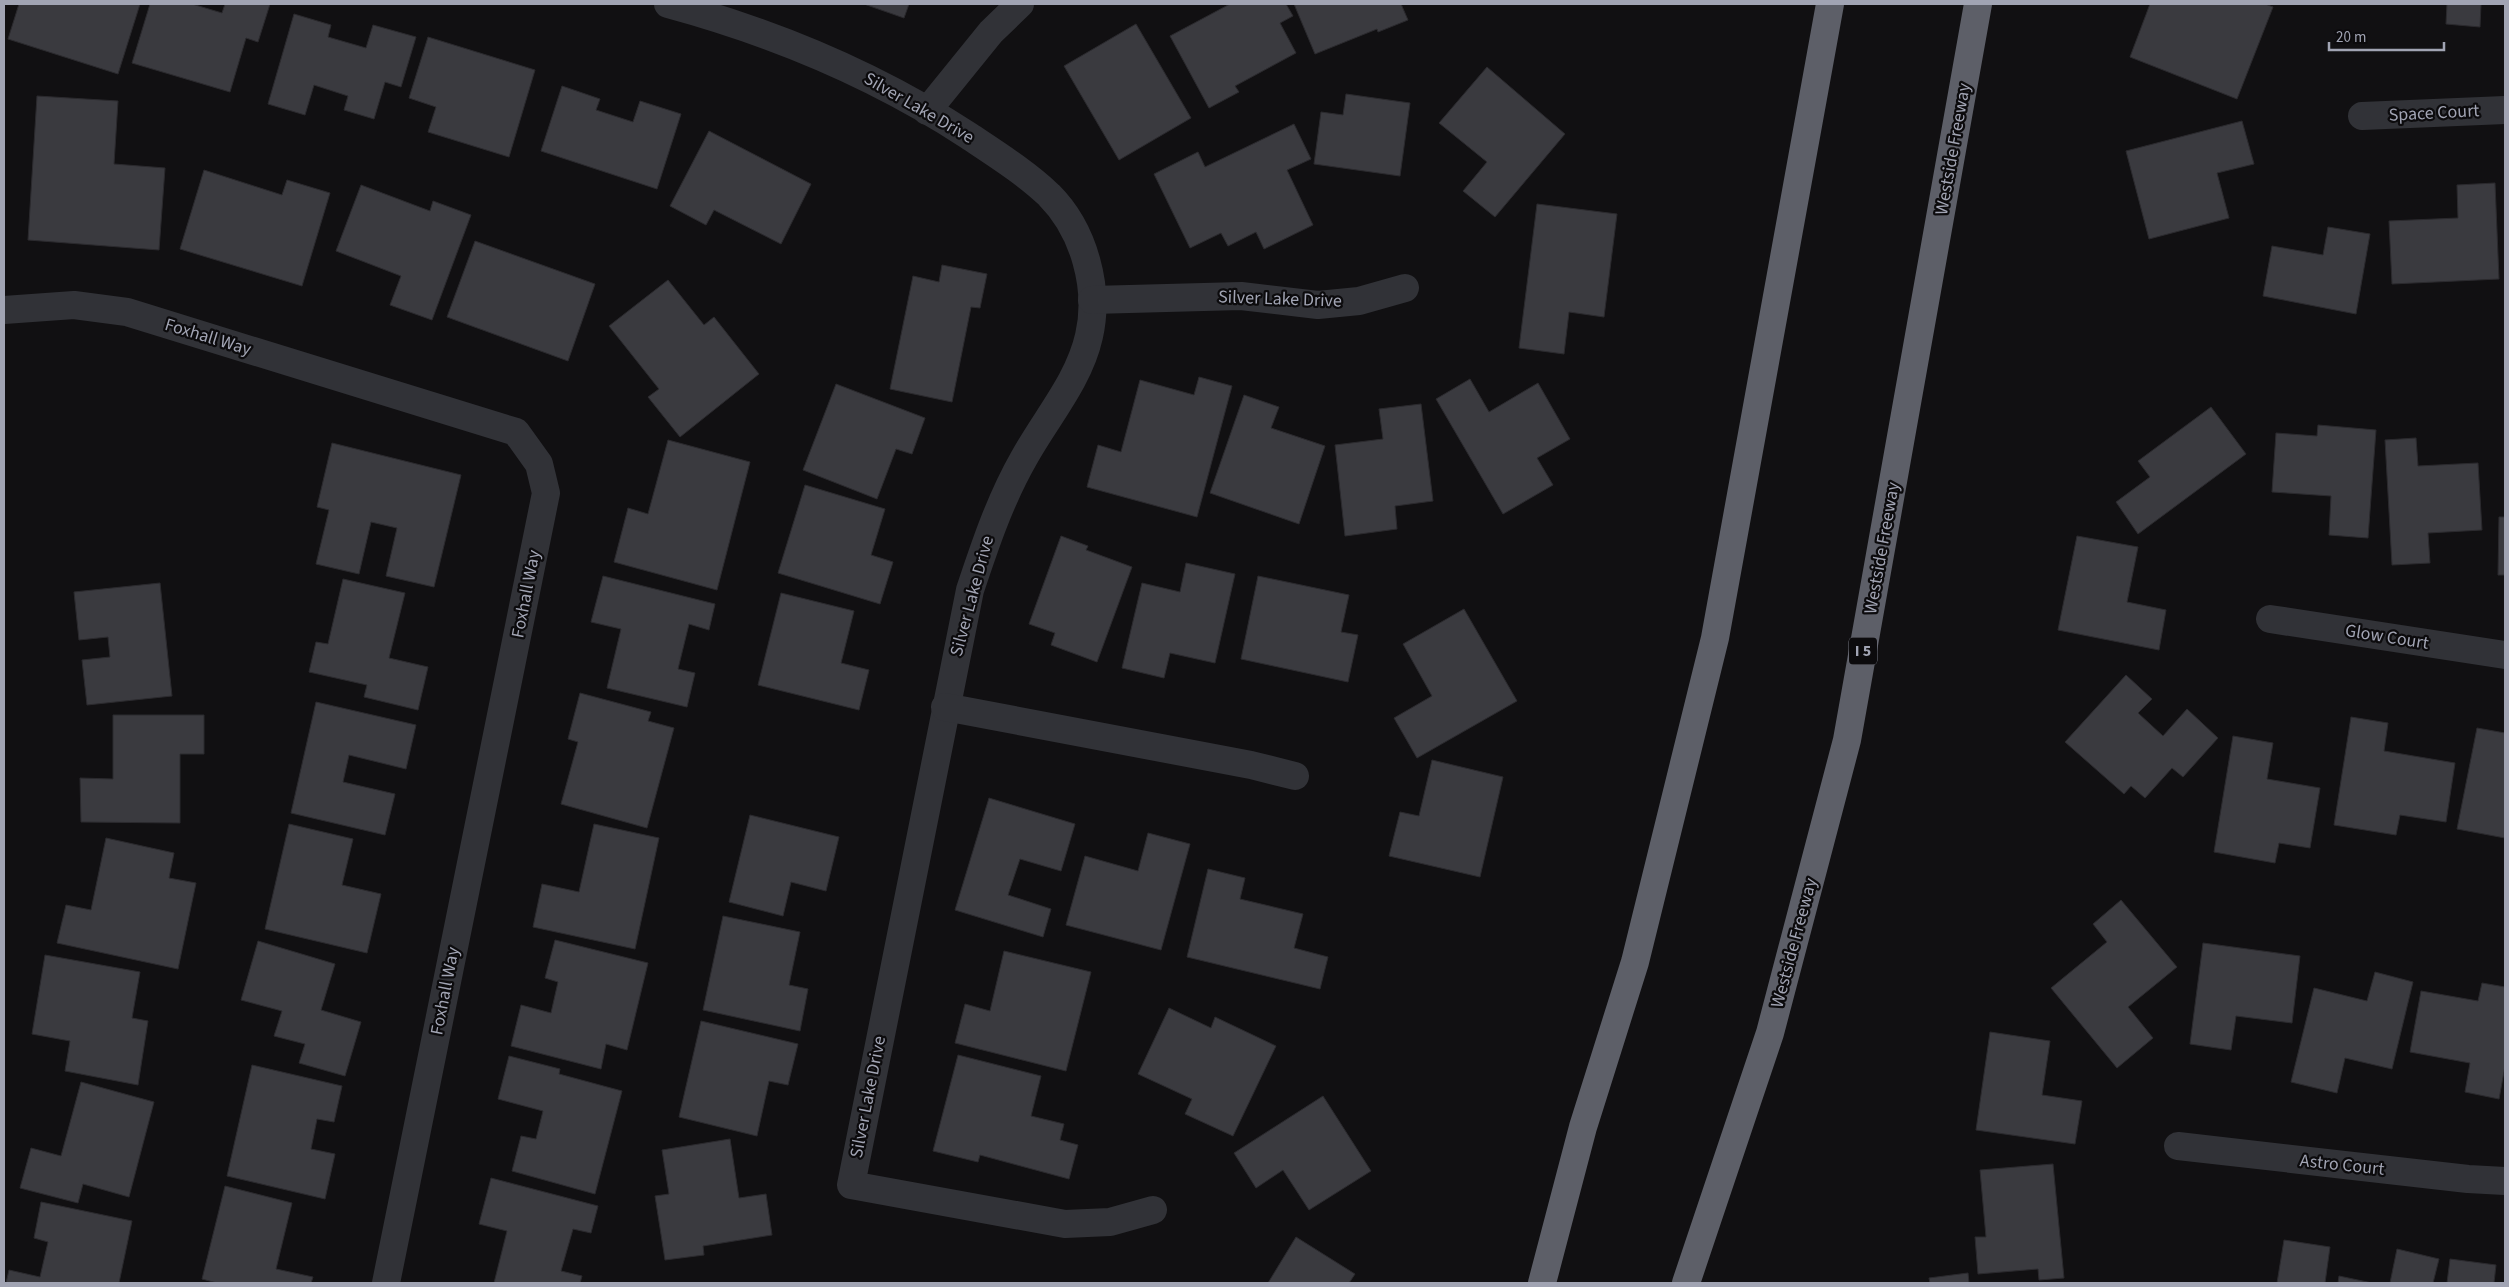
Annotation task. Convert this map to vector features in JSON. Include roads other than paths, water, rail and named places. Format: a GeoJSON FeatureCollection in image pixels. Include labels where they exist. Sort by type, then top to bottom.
{"type":"FeatureCollection","features":[{"type":"Feature","properties":{"kind":"highway"},"geometry":{"type":"LineString","coordinates":[[1542,1283],[1583,1128],[1635,962],[1715,638],[1830,4]]}},
{"type":"Feature","properties":{"kind":"highway","name":"Westside Freeway"},"geometry":{"type":"LineString","coordinates":[[1686,1283],[1770,1032],[1847,740],[1978,4]]}},
{"type":"Feature","properties":{"kind":"street","name":"Silver Lake Drive"},"geometry":{"type":"LineString","coordinates":[[668,4],[781,39],[876,81],[993,152],[1049,196],[1073,228],[1089,268],[1092,300],[1090,335],[1080,365],[1023,459],[990,527],[970,590],[945,706],[851,1185],[1065,1224],[1110,1222],[1153,1210]]}},
{"type":"Feature","properties":{"kind":"street"},"geometry":{"type":"LineString","coordinates":[[927,111],[991,32],[1020,4]]}},
{"type":"Feature","properties":{"kind":"street","name":"Space Court"},"geometry":{"type":"LineString","coordinates":[[2362,116],[2505,110]]}},
{"type":"Feature","properties":{"kind":"street","name":"Silver Lake Drive"},"geometry":{"type":"LineString","coordinates":[[1092,300],[1241,296],[1318,305],[1359,302],[1405,288]]}},
{"type":"Feature","properties":{"kind":"street","name":"Foxhall Way"},"geometry":{"type":"LineString","coordinates":[[4,310],[74,305],[127,312],[516,432],[539,464],[546,493],[386,1283]]}},
{"type":"Feature","properties":{"kind":"street","name":"Glow Court"},"geometry":{"type":"LineString","coordinates":[[2270,619],[2505,655]]}},
{"type":"Feature","properties":{"kind":"street"},"geometry":{"type":"LineString","coordinates":[[945,706],[1251,765],[1295,776]]}},
{"type":"Feature","properties":{"kind":"street","name":"Astro Court"},"geometry":{"type":"LineString","coordinates":[[2178,1146],[2458,1178],[2505,1180]]}}]}
